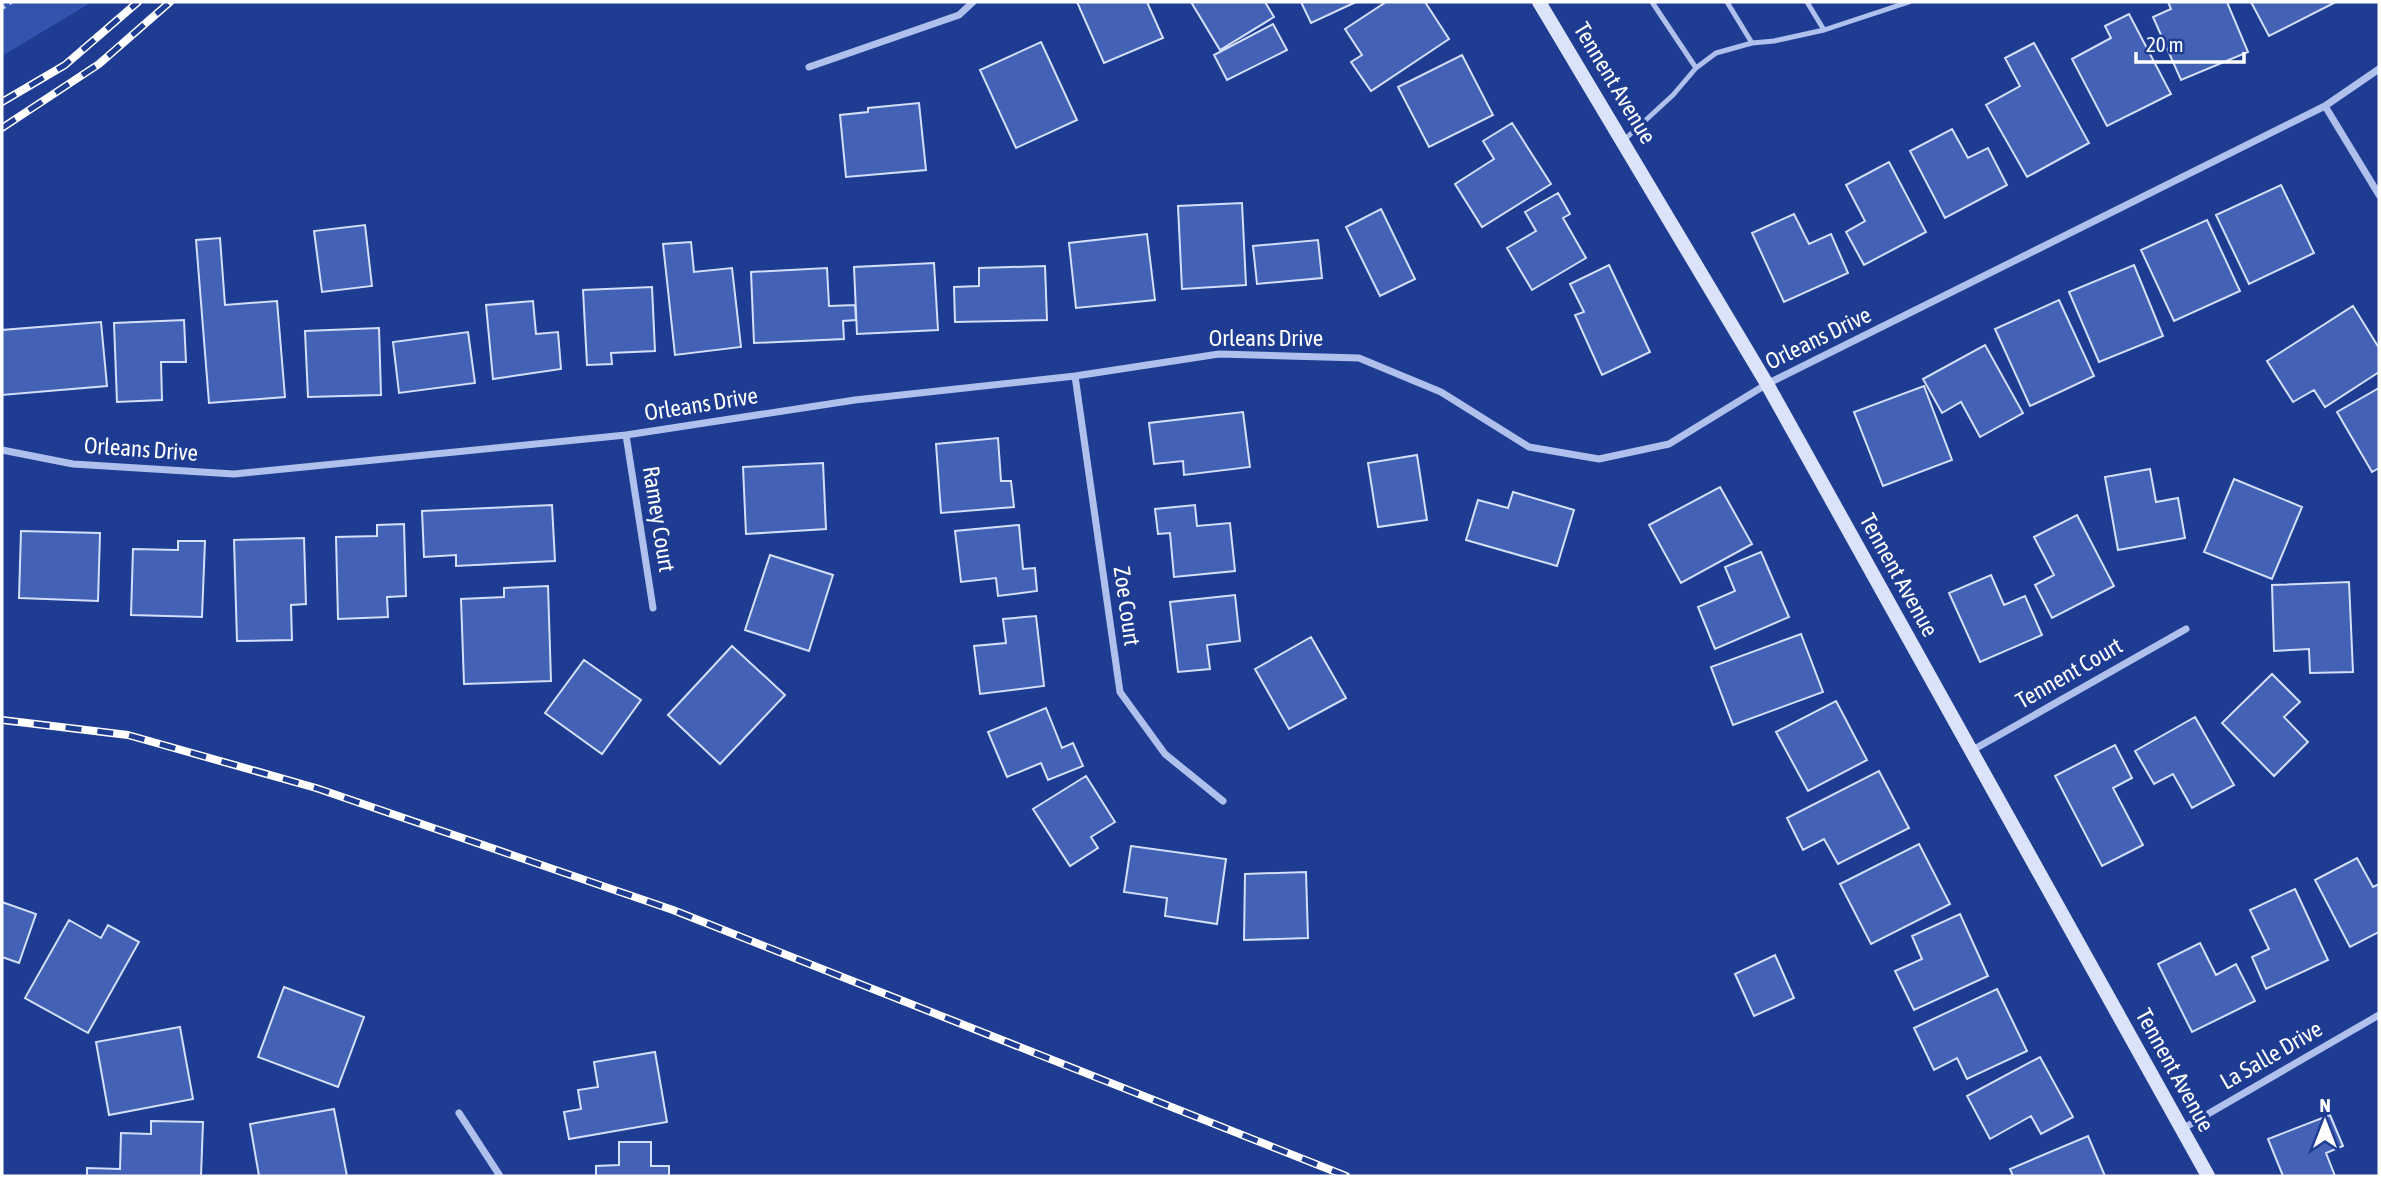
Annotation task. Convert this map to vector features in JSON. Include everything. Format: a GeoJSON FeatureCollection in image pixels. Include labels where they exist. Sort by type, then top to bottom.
{"type":"FeatureCollection","features":[{"type":"Feature","properties":{"kind":"street"},"geometry":{"type":"LineString","coordinates":[[809,67],[959,15],[973,2]]}},
{"type":"Feature","properties":{"kind":"street","name":"Tennent Avenue"},"geometry":{"type":"LineString","coordinates":[[1539,2],[1767,384],[2208,1176]]}},
{"type":"Feature","properties":{"kind":"street","name":"Orleans Drive"},"geometry":{"type":"LineString","coordinates":[[2,450],[73,464],[234,474],[626,435],[855,400],[1075,376],[1219,354],[1359,358],[1441,392],[1529,447],[1599,459],[1669,444],[1767,384],[2325,106],[2379,69]]}},
{"type":"Feature","properties":{"kind":"street"},"geometry":{"type":"LineString","coordinates":[[2325,106],[2379,195]]}},
{"type":"Feature","properties":{"kind":"street","name":"Zoe Court"},"geometry":{"type":"LineString","coordinates":[[1075,376],[1120,692],[1166,754],[1223,801]]}},
{"type":"Feature","properties":{"kind":"street","name":"Ramey Court"},"geometry":{"type":"LineString","coordinates":[[626,435],[653,608]]}},
{"type":"Feature","properties":{"kind":"street","name":"Tennent Court"},"geometry":{"type":"LineString","coordinates":[[1971,751],[2186,629]]}},
{"type":"Feature","properties":{"kind":"street","name":"La Salle Drive"},"geometry":{"type":"LineString","coordinates":[[2182,1129],[2379,1015]]}},
{"type":"Feature","properties":{"kind":"street"},"geometry":{"type":"LineString","coordinates":[[459,1113],[500,1176]]}},
{"type":"Feature","properties":{"kind":"lane"},"geometry":{"type":"LineString","coordinates":[[1652,2],[1696,68]]}},
{"type":"Feature","properties":{"kind":"lane"},"geometry":{"type":"LineString","coordinates":[[1727,2],[1752,43]]}},
{"type":"Feature","properties":{"kind":"lane"},"geometry":{"type":"LineString","coordinates":[[1807,2],[1824,30]]}},
{"type":"Feature","properties":{"kind":"lane"},"geometry":{"type":"LineString","coordinates":[[1888,2],[1893,9]]}},
{"type":"Feature","properties":{"kind":"lane"},"geometry":{"type":"LineString","coordinates":[[1623,141],[1673,95],[1696,68],[1716,53],[1752,43],[1824,30],[1909,2]]}},
{"type":"Feature","properties":{"kind":"path"},"geometry":{"type":"LineString","coordinates":[[2,8],[11,2]]}},
{"type":"Feature","properties":{"kind":"shaded area"},"geometry":{"type":"Polygon","coordinates":[[[2,2],[92,2],[2,56],[2,2]]]}},
{"type":"Feature","properties":{"kind":"building"},"geometry":{"type":"Polygon","coordinates":[[[1077,2],[1147,2],[1163,38],[1104,63],[1077,2]]]}},
{"type":"Feature","properties":{"kind":"building"},"geometry":{"type":"Polygon","coordinates":[[[1191,2],[1265,2],[1274,17],[1220,50],[1191,2]]]}},
{"type":"Feature","properties":{"kind":"building"},"geometry":{"type":"Polygon","coordinates":[[[1301,2],[1356,2],[1311,23],[1301,2]]]}},
{"type":"Feature","properties":{"kind":"building"},"geometry":{"type":"Polygon","coordinates":[[[1386,2],[1425,2],[1449,39],[1371,91],[1351,62],[1362,55],[1345,29],[1386,2]]]}},
{"type":"Feature","properties":{"kind":"building"},"geometry":{"type":"Polygon","coordinates":[[[2168,2],[2227,2],[2248,52],[2181,80],[2153,17],[2171,9],[2168,2]]]}},
{"type":"Feature","properties":{"kind":"building"},"geometry":{"type":"Polygon","coordinates":[[[2251,2],[2333,2],[2334,3],[2269,36],[2251,2]]]}},
{"type":"Feature","properties":{"kind":"building"},"geometry":{"type":"Polygon","coordinates":[[[2129,14],[2171,94],[2107,126],[2072,59],[2111,38],[2105,26],[2129,14]]]}},
{"type":"Feature","properties":{"kind":"building"},"geometry":{"type":"Polygon","coordinates":[[[1273,24],[1287,50],[1227,80],[1214,55],[1273,24]]]}},
{"type":"Feature","properties":{"kind":"building"},"geometry":{"type":"Polygon","coordinates":[[[1041,42],[1077,120],[1016,148],[980,70],[1041,42]]]}},
{"type":"Feature","properties":{"kind":"building"},"geometry":{"type":"Polygon","coordinates":[[[2034,43],[2089,143],[2027,177],[1986,105],[2020,86],[2005,58],[2034,43]]]}},
{"type":"Feature","properties":{"kind":"building"},"geometry":{"type":"Polygon","coordinates":[[[1462,55],[1493,115],[1429,147],[1398,87],[1462,55]]]}},
{"type":"Feature","properties":{"kind":"building"},"geometry":{"type":"Polygon","coordinates":[[[919,103],[926,170],[846,177],[840,115],[868,112],[868,108],[919,103]]]}},
{"type":"Feature","properties":{"kind":"building"},"geometry":{"type":"Polygon","coordinates":[[[1512,123],[1551,184],[1482,227],[1455,184],[1494,159],[1483,141],[1512,123]]]}},
{"type":"Feature","properties":{"kind":"building"},"geometry":{"type":"Polygon","coordinates":[[[1952,129],[1968,158],[1988,148],[2007,185],[1945,218],[1910,151],[1952,129]]]}},
{"type":"Feature","properties":{"kind":"building"},"geometry":{"type":"Polygon","coordinates":[[[1889,162],[1926,232],[1864,265],[1846,232],[1865,221],[1846,185],[1889,162]]]}},
{"type":"Feature","properties":{"kind":"building"},"geometry":{"type":"Polygon","coordinates":[[[2281,185],[2314,253],[2249,284],[2216,215],[2281,185]]]}},
{"type":"Feature","properties":{"kind":"building"},"geometry":{"type":"Polygon","coordinates":[[[1558,193],[1570,214],[1563,218],[1586,258],[1532,290],[1507,248],[1536,231],[1525,212],[1558,193]]]}},
{"type":"Feature","properties":{"kind":"building"},"geometry":{"type":"Polygon","coordinates":[[[1242,203],[1246,285],[1182,289],[1178,206],[1242,203]]]}},
{"type":"Feature","properties":{"kind":"building"},"geometry":{"type":"Polygon","coordinates":[[[1381,209],[1415,279],[1380,296],[1346,227],[1381,209]]]}},
{"type":"Feature","properties":{"kind":"building"},"geometry":{"type":"Polygon","coordinates":[[[1794,214],[1809,244],[1831,234],[1848,273],[1784,302],[1752,233],[1794,214]]]}},
{"type":"Feature","properties":{"kind":"building"},"geometry":{"type":"Polygon","coordinates":[[[2207,220],[2240,291],[2174,321],[2141,250],[2207,220]]]}},
{"type":"Feature","properties":{"kind":"building"},"geometry":{"type":"Polygon","coordinates":[[[365,225],[372,286],[322,292],[314,231],[365,225]]]}},
{"type":"Feature","properties":{"kind":"building"},"geometry":{"type":"Polygon","coordinates":[[[1147,234],[1155,300],[1076,308],[1069,243],[1147,234]]]}},
{"type":"Feature","properties":{"kind":"building"},"geometry":{"type":"Polygon","coordinates":[[[220,238],[225,305],[277,301],[285,397],[209,403],[196,240],[220,238]]]}},
{"type":"Feature","properties":{"kind":"building"},"geometry":{"type":"Polygon","coordinates":[[[1318,240],[1322,278],[1257,284],[1253,246],[1318,240]]]}},
{"type":"Feature","properties":{"kind":"building"},"geometry":{"type":"Polygon","coordinates":[[[691,242],[694,272],[732,268],[741,347],[675,355],[663,244],[691,242]]]}},
{"type":"Feature","properties":{"kind":"building"},"geometry":{"type":"Polygon","coordinates":[[[934,263],[938,330],[857,334],[854,267],[934,263]]]}},
{"type":"Feature","properties":{"kind":"building"},"geometry":{"type":"Polygon","coordinates":[[[1609,265],[1650,352],[1602,375],[1575,315],[1584,312],[1570,284],[1609,265]]]}},
{"type":"Feature","properties":{"kind":"building"},"geometry":{"type":"Polygon","coordinates":[[[2134,265],[2163,336],[2099,362],[2069,292],[2134,265]]]}},
{"type":"Feature","properties":{"kind":"building"},"geometry":{"type":"Polygon","coordinates":[[[1045,266],[1047,320],[955,322],[954,287],[979,286],[979,268],[1045,266]]]}},
{"type":"Feature","properties":{"kind":"building"},"geometry":{"type":"Polygon","coordinates":[[[827,268],[829,306],[855,305],[856,320],[843,321],[844,339],[754,343],[751,272],[827,268]]]}},
{"type":"Feature","properties":{"kind":"building"},"geometry":{"type":"Polygon","coordinates":[[[652,287],[655,351],[611,353],[612,364],[587,365],[583,290],[652,287]]]}},
{"type":"Feature","properties":{"kind":"building"},"geometry":{"type":"Polygon","coordinates":[[[2059,300],[2094,376],[2030,406],[1995,329],[2059,300]]]}},
{"type":"Feature","properties":{"kind":"building"},"geometry":{"type":"Polygon","coordinates":[[[533,301],[536,334],[558,332],[561,369],[493,379],[486,305],[533,301]]]}},
{"type":"Feature","properties":{"kind":"building"},"geometry":{"type":"Polygon","coordinates":[[[2353,306],[2379,348],[2379,372],[2325,407],[2314,390],[2293,402],[2267,361],[2353,306]]]}},
{"type":"Feature","properties":{"kind":"building"},"geometry":{"type":"Polygon","coordinates":[[[184,320],[186,362],[161,362],[162,400],[117,402],[114,323],[184,320]]]}},
{"type":"Feature","properties":{"kind":"building"},"geometry":{"type":"Polygon","coordinates":[[[101,322],[107,386],[2,395],[2,330],[101,322]]]}},
{"type":"Feature","properties":{"kind":"building"},"geometry":{"type":"Polygon","coordinates":[[[379,328],[381,395],[308,397],[305,331],[379,328]]]}},
{"type":"Feature","properties":{"kind":"building"},"geometry":{"type":"Polygon","coordinates":[[[468,332],[475,383],[399,393],[393,342],[468,332]]]}},
{"type":"Feature","properties":{"kind":"building"},"geometry":{"type":"Polygon","coordinates":[[[1985,345],[2023,413],[1980,437],[1961,402],[1942,413],[1923,379],[1985,345]]]}},
{"type":"Feature","properties":{"kind":"building"},"geometry":{"type":"Polygon","coordinates":[[[1924,386],[1952,460],[1883,486],[1854,412],[1924,386]]]}},
{"type":"Feature","properties":{"kind":"building"},"geometry":{"type":"Polygon","coordinates":[[[2379,388],[2379,468],[2372,472],[2337,412],[2379,388]]]}},
{"type":"Feature","properties":{"kind":"building"},"geometry":{"type":"Polygon","coordinates":[[[1243,412],[1250,467],[1184,475],[1183,461],[1154,464],[1149,423],[1243,412]]]}},
{"type":"Feature","properties":{"kind":"building"},"geometry":{"type":"Polygon","coordinates":[[[998,438],[1001,481],[1011,481],[1014,507],[941,513],[936,444],[998,438]]]}},
{"type":"Feature","properties":{"kind":"building"},"geometry":{"type":"Polygon","coordinates":[[[1417,455],[1427,520],[1378,527],[1368,463],[1417,455]]]}},
{"type":"Feature","properties":{"kind":"building"},"geometry":{"type":"Polygon","coordinates":[[[823,463],[826,529],[746,534],[743,467],[823,463]]]}},
{"type":"Feature","properties":{"kind":"building"},"geometry":{"type":"Polygon","coordinates":[[[2150,469],[2156,502],[2178,498],[2185,538],[2118,550],[2105,477],[2150,469]]]}},
{"type":"Feature","properties":{"kind":"building"},"geometry":{"type":"Polygon","coordinates":[[[2234,479],[2302,507],[2272,579],[2204,552],[2234,479]]]}},
{"type":"Feature","properties":{"kind":"building"},"geometry":{"type":"Polygon","coordinates":[[[1720,487],[1752,544],[1681,583],[1649,525],[1720,487]]]}},
{"type":"Feature","properties":{"kind":"building"},"geometry":{"type":"Polygon","coordinates":[[[1513,492],[1574,510],[1557,566],[1466,540],[1478,500],[1508,508],[1513,492]]]}},
{"type":"Feature","properties":{"kind":"building"},"geometry":{"type":"Polygon","coordinates":[[[552,505],[555,561],[456,566],[456,555],[424,557],[422,511],[552,505]]]}},
{"type":"Feature","properties":{"kind":"building"},"geometry":{"type":"Polygon","coordinates":[[[1195,505],[1197,526],[1230,523],[1235,571],[1174,577],[1170,533],[1158,534],[1155,509],[1195,505]]]}},
{"type":"Feature","properties":{"kind":"building"},"geometry":{"type":"Polygon","coordinates":[[[2077,515],[2114,586],[2052,618],[2035,585],[2054,575],[2034,537],[2077,515]]]}},
{"type":"Feature","properties":{"kind":"building"},"geometry":{"type":"Polygon","coordinates":[[[404,524],[406,596],[387,597],[388,617],[338,619],[336,537],[377,536],[377,525],[404,524]]]}},
{"type":"Feature","properties":{"kind":"building"},"geometry":{"type":"Polygon","coordinates":[[[1019,525],[1023,569],[1035,568],[1037,591],[998,596],[996,578],[961,582],[955,531],[1019,525]]]}},
{"type":"Feature","properties":{"kind":"building"},"geometry":{"type":"Polygon","coordinates":[[[21,531],[100,533],[98,601],[19,598],[21,531]]]}},
{"type":"Feature","properties":{"kind":"building"},"geometry":{"type":"Polygon","coordinates":[[[304,538],[306,604],[291,605],[292,640],[237,641],[234,540],[304,538]]]}},
{"type":"Feature","properties":{"kind":"building"},"geometry":{"type":"Polygon","coordinates":[[[178,541],[205,541],[202,617],[131,615],[133,549],[178,550],[178,541]]]}},
{"type":"Feature","properties":{"kind":"building"},"geometry":{"type":"Polygon","coordinates":[[[1761,552],[1789,617],[1715,649],[1698,607],[1735,591],[1725,567],[1761,552]]]}},
{"type":"Feature","properties":{"kind":"building"},"geometry":{"type":"Polygon","coordinates":[[[770,555],[833,575],[809,651],[745,630],[770,555]]]}},
{"type":"Feature","properties":{"kind":"building"},"geometry":{"type":"Polygon","coordinates":[[[1991,575],[2004,605],[2025,596],[2042,635],[1980,662],[1949,593],[1991,575]]]}},
{"type":"Feature","properties":{"kind":"building"},"geometry":{"type":"Polygon","coordinates":[[[2349,582],[2353,672],[2310,673],[2309,649],[2274,651],[2272,585],[2349,582]]]}},
{"type":"Feature","properties":{"kind":"building"},"geometry":{"type":"Polygon","coordinates":[[[548,586],[551,681],[464,684],[461,599],[504,597],[504,588],[548,586]]]}},
{"type":"Feature","properties":{"kind":"building"},"geometry":{"type":"Polygon","coordinates":[[[1235,595],[1240,641],[1207,645],[1210,669],[1178,672],[1170,602],[1235,595]]]}},
{"type":"Feature","properties":{"kind":"building"},"geometry":{"type":"Polygon","coordinates":[[[1036,616],[1044,686],[980,694],[974,646],[1006,643],[1003,619],[1036,616]]]}},
{"type":"Feature","properties":{"kind":"building"},"geometry":{"type":"Polygon","coordinates":[[[1801,634],[1823,692],[1733,725],[1711,667],[1801,634]]]}},
{"type":"Feature","properties":{"kind":"building"},"geometry":{"type":"Polygon","coordinates":[[[1311,637],[1346,698],[1289,729],[1255,669],[1311,637]]]}},
{"type":"Feature","properties":{"kind":"building"},"geometry":{"type":"Polygon","coordinates":[[[732,646],[785,695],[720,764],[668,715],[732,646]]]}},
{"type":"Feature","properties":{"kind":"building"},"geometry":{"type":"Polygon","coordinates":[[[584,660],[641,700],[602,754],[545,713],[584,660]]]}},
{"type":"Feature","properties":{"kind":"building"},"geometry":{"type":"Polygon","coordinates":[[[2272,674],[2300,702],[2284,717],[2308,742],[2274,776],[2222,723],[2272,674]]]}},
{"type":"Feature","properties":{"kind":"building"},"geometry":{"type":"Polygon","coordinates":[[[1836,701],[1867,760],[1808,791],[1776,732],[1836,701]]]}},
{"type":"Feature","properties":{"kind":"building"},"geometry":{"type":"Polygon","coordinates":[[[1046,708],[1062,748],[1073,743],[1083,766],[1048,780],[1041,763],[1007,777],[988,732],[1046,708]]]}},
{"type":"Feature","properties":{"kind":"building"},"geometry":{"type":"Polygon","coordinates":[[[2195,717],[2234,785],[2192,808],[2173,774],[2154,784],[2135,751],[2195,717]]]}},
{"type":"Feature","properties":{"kind":"building"},"geometry":{"type":"Polygon","coordinates":[[[2115,745],[2132,778],[2113,788],[2143,845],[2102,866],[2055,776],[2115,745]]]}},
{"type":"Feature","properties":{"kind":"building"},"geometry":{"type":"Polygon","coordinates":[[[1879,771],[1909,828],[1838,864],[1824,839],[1803,850],[1787,818],[1879,771]]]}},
{"type":"Feature","properties":{"kind":"building"},"geometry":{"type":"Polygon","coordinates":[[[1086,776],[1115,822],[1091,837],[1098,848],[1070,866],[1033,809],[1086,776]]]}},
{"type":"Feature","properties":{"kind":"building"},"geometry":{"type":"Polygon","coordinates":[[[1919,844],[1950,904],[1871,944],[1840,884],[1919,844]]]}},
{"type":"Feature","properties":{"kind":"building"},"geometry":{"type":"Polygon","coordinates":[[[1131,846],[1226,859],[1217,924],[1165,916],[1167,898],[1124,892],[1131,846]]]}},
{"type":"Feature","properties":{"kind":"building"},"geometry":{"type":"Polygon","coordinates":[[[2357,858],[2373,887],[2379,884],[2379,932],[2350,947],[2315,880],[2357,858]]]}},
{"type":"Feature","properties":{"kind":"building"},"geometry":{"type":"Polygon","coordinates":[[[1306,872],[1308,938],[1244,940],[1245,874],[1306,872]]]}},
{"type":"Feature","properties":{"kind":"building"},"geometry":{"type":"Polygon","coordinates":[[[2295,889],[2328,960],[2266,989],[2252,957],[2269,949],[2250,910],[2295,889]]]}},
{"type":"Feature","properties":{"kind":"building"},"geometry":{"type":"Polygon","coordinates":[[[2,902],[36,914],[19,963],[2,957],[2,902]]]}},
{"type":"Feature","properties":{"kind":"building"},"geometry":{"type":"Polygon","coordinates":[[[1960,914],[1988,976],[1914,1010],[1895,971],[1922,959],[1912,936],[1960,914]]]}},
{"type":"Feature","properties":{"kind":"building"},"geometry":{"type":"Polygon","coordinates":[[[69,920],[101,938],[108,925],[139,942],[88,1033],[25,998],[69,920]]]}},
{"type":"Feature","properties":{"kind":"building"},"geometry":{"type":"Polygon","coordinates":[[[2200,943],[2216,975],[2236,964],[2255,1001],[2192,1032],[2158,964],[2200,943]]]}},
{"type":"Feature","properties":{"kind":"building"},"geometry":{"type":"Polygon","coordinates":[[[1775,955],[1794,998],[1754,1016],[1735,974],[1775,955]]]}},
{"type":"Feature","properties":{"kind":"building"},"geometry":{"type":"Polygon","coordinates":[[[284,987],[364,1017],[338,1087],[258,1057],[284,987]]]}},
{"type":"Feature","properties":{"kind":"building"},"geometry":{"type":"Polygon","coordinates":[[[1997,989],[2027,1051],[1967,1079],[1957,1058],[1934,1070],[1914,1028],[1997,989]]]}},
{"type":"Feature","properties":{"kind":"building"},"geometry":{"type":"Polygon","coordinates":[[[180,1027],[193,1099],[109,1115],[96,1042],[180,1027]]]}},
{"type":"Feature","properties":{"kind":"building"},"geometry":{"type":"Polygon","coordinates":[[[655,1052],[667,1122],[569,1139],[564,1112],[581,1109],[578,1090],[598,1087],[594,1062],[655,1052]]]}},
{"type":"Feature","properties":{"kind":"building"},"geometry":{"type":"Polygon","coordinates":[[[2040,1057],[2073,1117],[2041,1134],[2031,1116],[1990,1139],[1967,1096],[2040,1057]]]}},
{"type":"Feature","properties":{"kind":"building"},"geometry":{"type":"Polygon","coordinates":[[[334,1109],[347,1176],[259,1176],[250,1124],[334,1109]]]}},
{"type":"Feature","properties":{"kind":"building"},"geometry":{"type":"Polygon","coordinates":[[[2330,1115],[2343,1146],[2326,1153],[2335,1176],[2283,1176],[2268,1139],[2330,1115]]]}},
{"type":"Feature","properties":{"kind":"building"},"geometry":{"type":"Polygon","coordinates":[[[151,1121],[203,1122],[201,1176],[87,1176],[87,1168],[120,1169],[121,1133],[151,1134],[151,1121]]]}},
{"type":"Feature","properties":{"kind":"building"},"geometry":{"type":"Polygon","coordinates":[[[2088,1136],[2105,1176],[2013,1176],[2010,1169],[2088,1136]]]}},
{"type":"Feature","properties":{"kind":"building"},"geometry":{"type":"Polygon","coordinates":[[[619,1142],[651,1142],[651,1166],[669,1166],[669,1176],[596,1176],[596,1166],[619,1165],[619,1142]]]}},
{"type":"Feature","properties":{"kind":"railway"},"geometry":{"type":"LineString","coordinates":[[2,102],[65,65],[138,2]]}},
{"type":"Feature","properties":{"kind":"railway"},"geometry":{"type":"LineString","coordinates":[[2,128],[99,64],[170,2]]}},
{"type":"Feature","properties":{"kind":"railway"},"geometry":{"type":"LineString","coordinates":[[2,720],[128,735],[316,788],[673,910],[1346,1176]]}}]}
